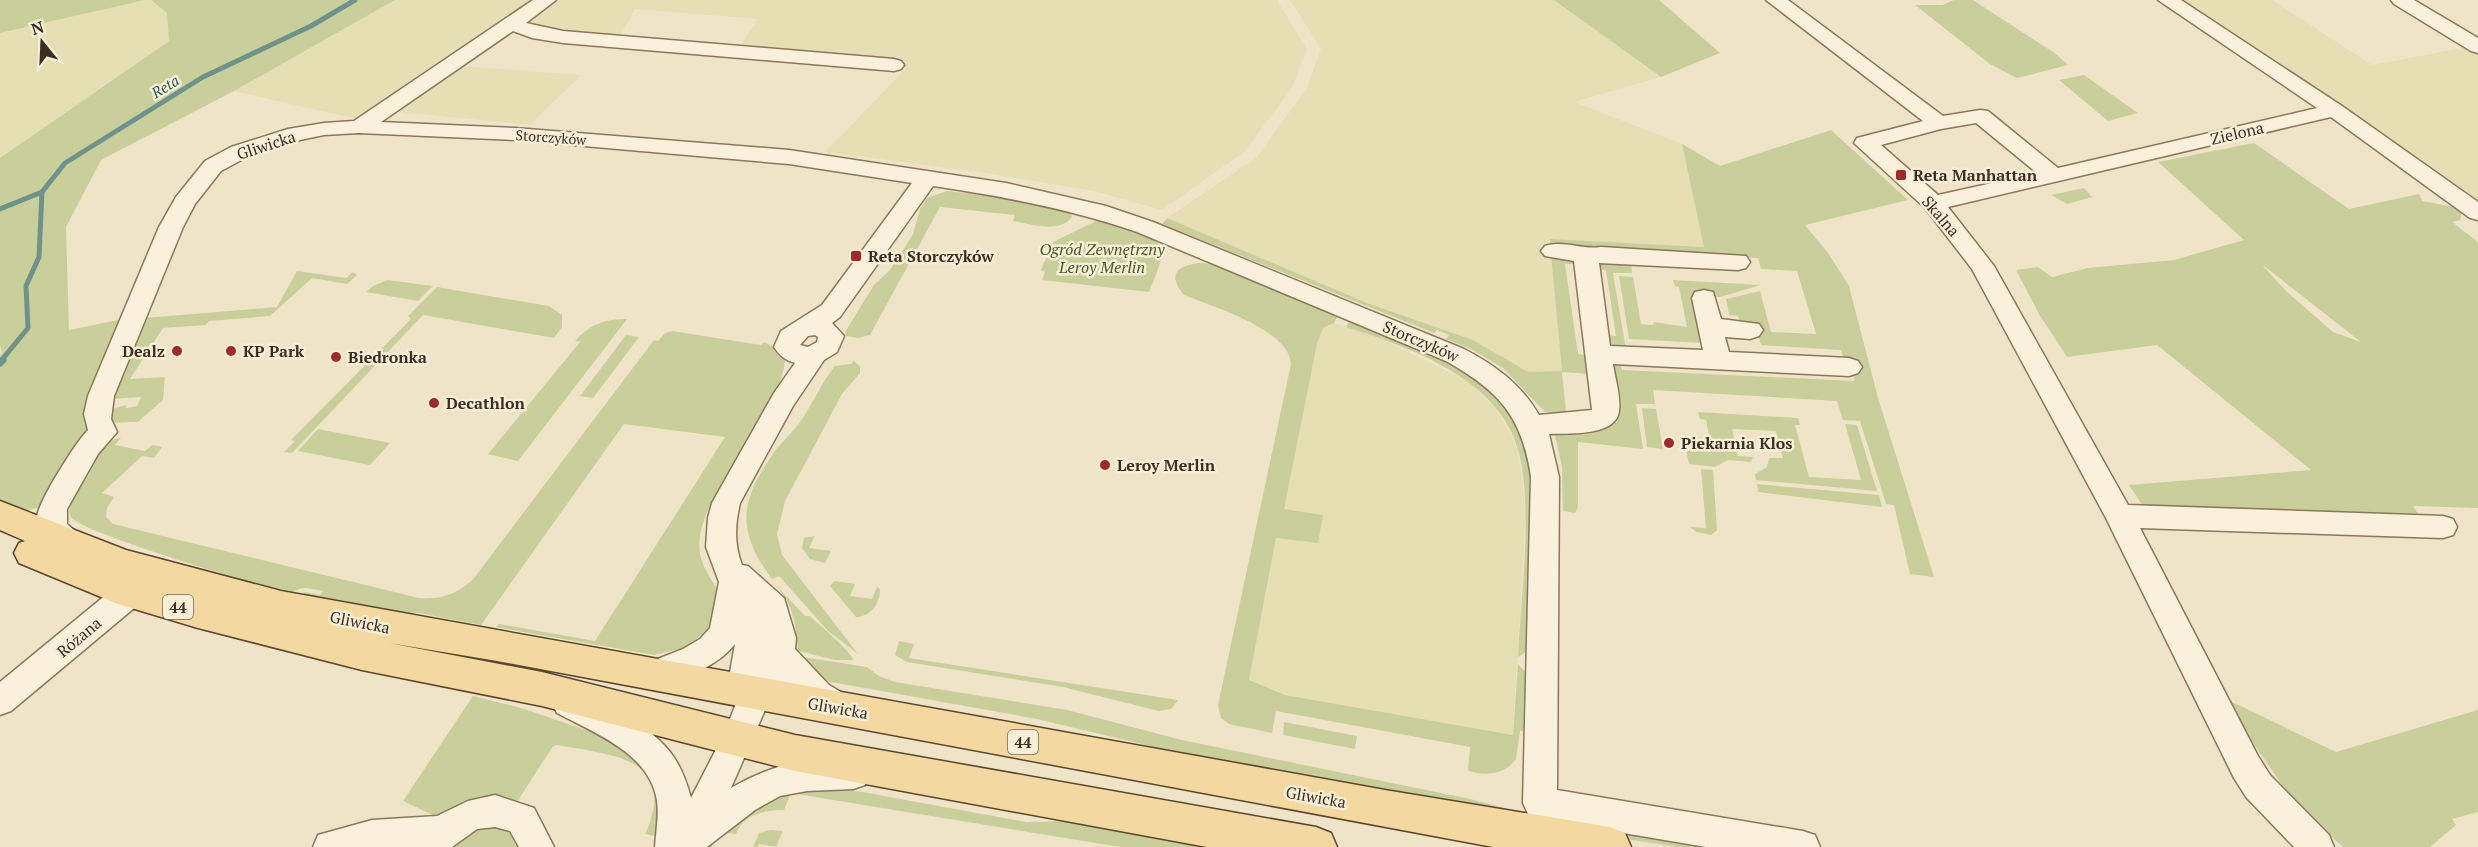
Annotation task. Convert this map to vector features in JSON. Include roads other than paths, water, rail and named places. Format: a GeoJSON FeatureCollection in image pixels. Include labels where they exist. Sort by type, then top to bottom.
{"type":"FeatureCollection","features":[{"type":"Feature","properties":{"kind":"main road","name":"Gliwicka"},"geometry":{"type":"LineString","coordinates":[[0,515],[72,545],[198,613],[362,654],[542,689],[795,753],[1316,847]]}},
{"type":"Feature","properties":{"kind":"main road","name":"Gliwicka"},"geometry":{"type":"LineString","coordinates":[[0,540],[143,583],[656,674],[1385,810],[1610,847]]}},
{"type":"Feature","properties":{"kind":"street"},"geometry":{"type":"LineString","coordinates":[[359,127],[546,0]]}},
{"type":"Feature","properties":{"kind":"street"},"geometry":{"type":"LineString","coordinates":[[1776,0],[1939,123],[1980,116],[2054,176]]}},
{"type":"Feature","properties":{"kind":"street"},"geometry":{"type":"LineString","coordinates":[[2168,0],[2335,110],[2478,213]]}},
{"type":"Feature","properties":{"kind":"street"},"geometry":{"type":"LineString","coordinates":[[2401,0],[2478,47]]}},
{"type":"Feature","properties":{"kind":"street"},"geometry":{"type":"LineString","coordinates":[[512,24],[532,32],[563,37],[894,64]]}},
{"type":"Feature","properties":{"kind":"street","name":"Zielona"},"geometry":{"type":"LineString","coordinates":[[1933,203],[2335,110]]}},
{"type":"Feature","properties":{"kind":"street","name":"Skalna"},"geometry":{"type":"LineString","coordinates":[[1939,123],[1865,143],[1933,203],[1982,266],[2120,516],[2246,767],[2258,786],[2317,847]]}},
{"type":"Feature","properties":{"kind":"street","name":"Storczyków"},"geometry":{"type":"LineString","coordinates":[[359,127],[516,134],[789,157],[889,171],[1048,198],[1145,227],[1473,364],[1507,389],[1532,425],[1543,461],[1545,506],[1540,803],[1803,847]]}},
{"type":"Feature","properties":{"kind":"street","name":"Gliwicka"},"geometry":{"type":"LineString","coordinates":[[72,545],[58,535],[53,528],[51,517],[55,504],[88,447],[103,432],[96,414],[100,396],[171,227],[184,202],[213,166],[239,152],[296,134],[324,129],[359,127]]}},
{"type":"Feature","properties":{"kind":"street"},"geometry":{"type":"LineString","coordinates":[[756,694],[745,678],[751,644],[750,615],[731,575],[722,547],[721,533],[726,503],[783,400],[804,354],[828,346],[831,336],[822,323],[926,179]]}},
{"type":"Feature","properties":{"kind":"street"},"geometry":{"type":"LineString","coordinates":[[1553,250],[1574,252],[1588,257],[1601,255],[1738,262]]}},
{"type":"Feature","properties":{"kind":"street"},"geometry":{"type":"LineString","coordinates":[[1532,425],[1589,422],[1596,421],[1604,415],[1606,406],[1585,259],[1588,257]]}},
{"type":"Feature","properties":{"kind":"street"},"geometry":{"type":"LineString","coordinates":[[1704,298],[1718,360]]}},
{"type":"Feature","properties":{"kind":"street"},"geometry":{"type":"LineString","coordinates":[[1710,327],[1750,330]]}},
{"type":"Feature","properties":{"kind":"street"},"geometry":{"type":"LineString","coordinates":[[1599,354],[1849,367]]}},
{"type":"Feature","properties":{"kind":"street"},"geometry":{"type":"LineString","coordinates":[[2120,516],[2443,527]]}},
{"type":"Feature","properties":{"kind":"street"},"geometry":{"type":"LineString","coordinates":[[681,845],[738,739],[756,694],[772,683],[781,655],[781,638],[773,607],[731,575]]}},
{"type":"Feature","properties":{"kind":"street"},"geometry":{"type":"LineString","coordinates":[[656,674],[691,660],[707,651],[721,638],[724,633],[731,575]]}},
{"type":"Feature","properties":{"kind":"street","name":"Różana"},"geometry":{"type":"LineString","coordinates":[[0,701],[143,583]]}},
{"type":"Feature","properties":{"kind":"street"},"geometry":{"type":"LineString","coordinates":[[781,655],[818,695],[840,708]]}},
{"type":"Feature","properties":{"kind":"street"},"geometry":{"type":"LineString","coordinates":[[542,689],[629,736],[653,755],[665,772],[674,799],[681,845]]}},
{"type":"Feature","properties":{"kind":"street"},"geometry":{"type":"LineString","coordinates":[[681,845],[748,795],[772,783],[800,776],[899,772]]}},
{"type":"Feature","properties":{"kind":"street"},"geometry":{"type":"LineString","coordinates":[[330,847],[373,836],[408,832],[437,839],[471,817],[496,811],[522,819],[537,847]]}},
{"type":"Feature","properties":{"kind":"waterway","name":"Reta"},"geometry":{"type":"LineString","coordinates":[[42,192],[65,163],[203,77],[311,26],[355,0]]}},
{"type":"Feature","properties":{"kind":"waterway","name":"Reta"},"geometry":{"type":"LineString","coordinates":[[0,209],[42,192]]}},
{"type":"Feature","properties":{"kind":"waterway"},"geometry":{"type":"LineString","coordinates":[[1,361],[28,328],[26,286],[39,257],[42,192]]}},
{"type":"Feature","properties":{"kind":"waterway"},"geometry":{"type":"LineString","coordinates":[[0,363],[3,360]]}},
{"type":"Feature","properties":{"kind":"place","name":"Reta Manhattan"},"geometry":{"type":"Point","coordinates":[1901,175]}},
{"type":"Feature","properties":{"kind":"place","name":"Reta Storczyków"},"geometry":{"type":"Point","coordinates":[856,256]}},
{"type":"Feature","properties":{"kind":"place","name":"Dealz"},"geometry":{"type":"Point","coordinates":[177,351]}},
{"type":"Feature","properties":{"kind":"place","name":"KP Park"},"geometry":{"type":"Point","coordinates":[231,351]}},
{"type":"Feature","properties":{"kind":"place","name":"Biedronka"},"geometry":{"type":"Point","coordinates":[336,357]}},
{"type":"Feature","properties":{"kind":"place","name":"Decathlon"},"geometry":{"type":"Point","coordinates":[434,403]}},
{"type":"Feature","properties":{"kind":"place","name":"Piekarnia Klos"},"geometry":{"type":"Point","coordinates":[1669,443]}},
{"type":"Feature","properties":{"kind":"place","name":"Leroy Merlin"},"geometry":{"type":"Point","coordinates":[1105,465]}},
{"type":"Feature","properties":{"kind":"park label","name":"Ogród Zewnętrzny Leroy Merlin"},"geometry":{"type":"Point","coordinates":[1102,258]}}]}
